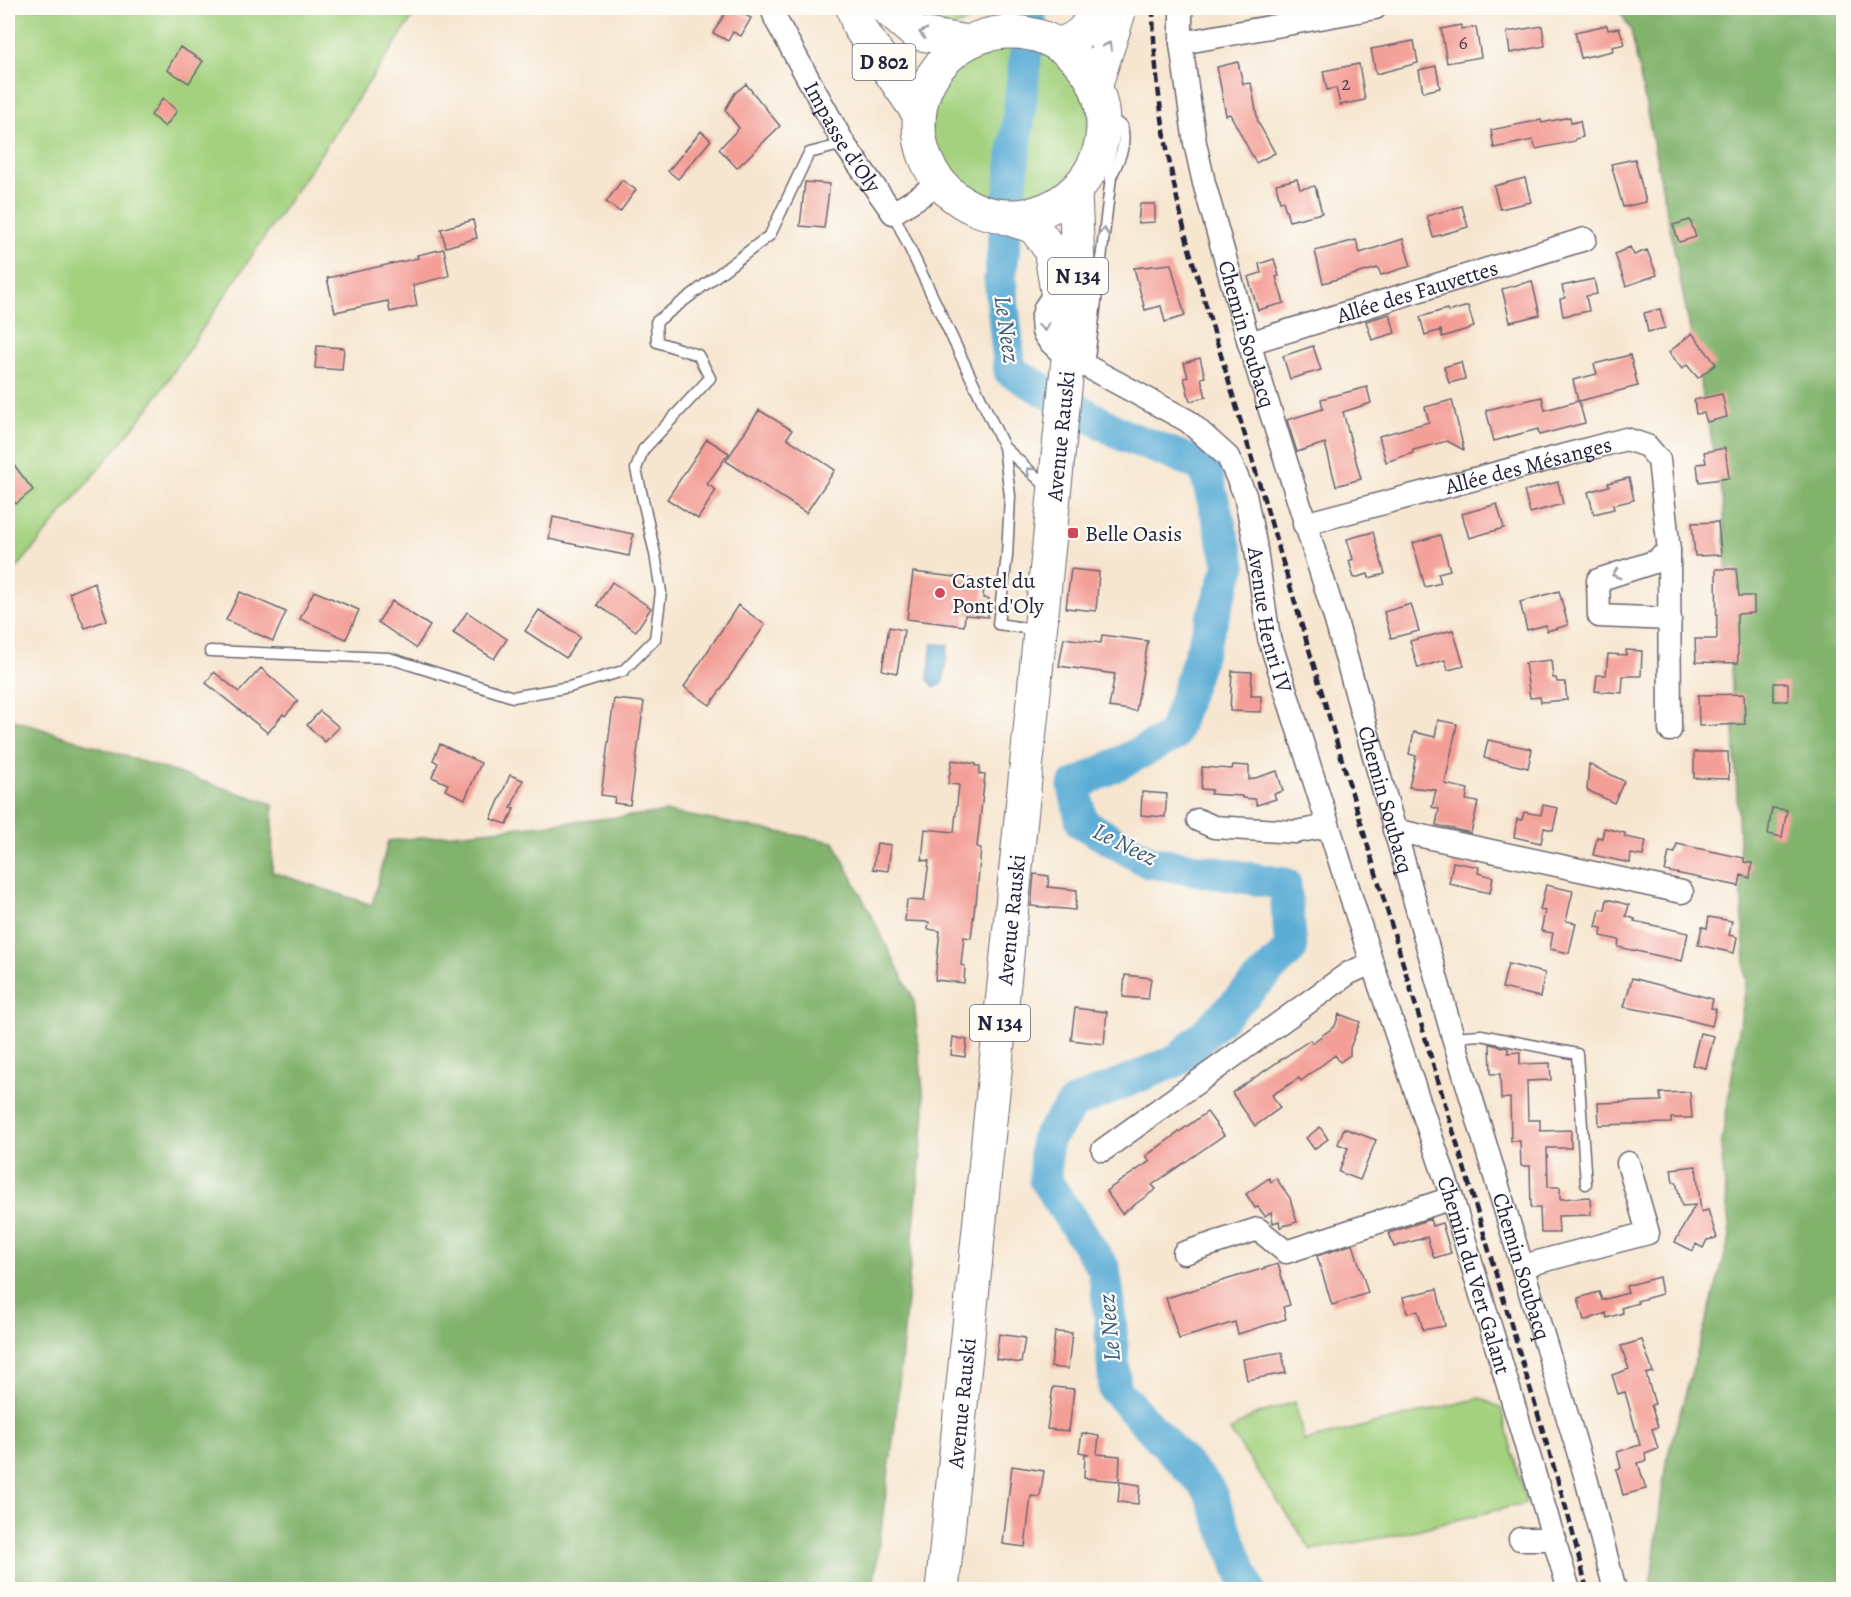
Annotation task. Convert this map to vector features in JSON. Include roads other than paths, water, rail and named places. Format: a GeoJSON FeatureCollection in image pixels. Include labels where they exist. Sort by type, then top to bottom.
{"type":"FeatureCollection","features":[{"type":"Feature","properties":{"kind":"main road","name":"D 802"},"geometry":{"type":"LineString","coordinates":[[853,8],[859,27],[919,114]]}},
{"type":"Feature","properties":{"kind":"main road","name":"D 802"},"geometry":{"type":"LineString","coordinates":[[886,8],[915,33],[981,38]]}},
{"type":"Feature","properties":{"kind":"main road"},"geometry":{"type":"LineString","coordinates":[[1058,45],[1071,40],[1088,26],[1096,8]]}},
{"type":"Feature","properties":{"kind":"main road"},"geometry":{"type":"LineString","coordinates":[[1099,100],[1080,62],[1058,45],[1038,35],[1015,32],[981,38],[948,56],[934,74],[925,93],[919,114],[920,140],[927,165],[937,182],[948,193],[980,211],[999,216],[1034,215],[1068,199],[1087,177],[1101,139],[1099,100],[1105,52],[1112,40],[1120,8]]}},
{"type":"Feature","properties":{"kind":"main road","name":"Avenue Rauski"},"geometry":{"type":"LineString","coordinates":[[942,1590],[1059,456],[1074,368],[1079,286],[1068,199]]}},
{"type":"Feature","properties":{"kind":"main road","name":"Avenue Rauski"},"geometry":{"type":"LineString","coordinates":[[999,216],[1034,227],[1050,249],[1074,368]]}},
{"type":"Feature","properties":{"kind":"street","name":"Impasse d'Oly"},"geometry":{"type":"LineString","coordinates":[[772,8],[781,30],[844,144],[893,213],[922,195],[937,182]]}},
{"type":"Feature","properties":{"kind":"street","name":"Chemin Soubacq"},"geometry":{"type":"LineString","coordinates":[[1181,8],[1181,43],[1195,143],[1204,183],[1249,343],[1336,621],[1453,1037],[1583,1468],[1615,1590]]}},
{"type":"Feature","properties":{"kind":"street"},"geometry":{"type":"LineString","coordinates":[[1181,43],[1375,8]]}},
{"type":"Feature","properties":{"kind":"street","name":"Allée des Fauvettes"},"geometry":{"type":"LineString","coordinates":[[1249,343],[1585,239]]}},
{"type":"Feature","properties":{"kind":"street","name":"Avenue Henri IV"},"geometry":{"type":"LineString","coordinates":[[1074,368],[1188,421],[1228,456],[1245,495],[1256,543],[1269,638],[1372,963]]}},
{"type":"Feature","properties":{"kind":"street","name":"Allée des Mésanges"},"geometry":{"type":"LineString","coordinates":[[1304,524],[1626,439],[1647,446],[1659,460],[1670,551],[1670,730]]}},
{"type":"Feature","properties":{"kind":"street"},"geometry":{"type":"LineString","coordinates":[[1670,551],[1654,562],[1598,580],[1599,616],[1670,619]]}},
{"type":"Feature","properties":{"kind":"street"},"geometry":{"type":"LineString","coordinates":[[1198,820],[1214,827],[1295,832],[1328,826]]}},
{"type":"Feature","properties":{"kind":"street"},"geometry":{"type":"LineString","coordinates":[[1394,830],[1682,892]]}},
{"type":"Feature","properties":{"kind":"street"},"geometry":{"type":"LineString","coordinates":[[1103,1150],[1349,973],[1372,963]]}},
{"type":"Feature","properties":{"kind":"street","name":"Chemin du Vert Galant"},"geometry":{"type":"LineString","coordinates":[[1372,963],[1452,1198],[1569,1590]]}},
{"type":"Feature","properties":{"kind":"street"},"geometry":{"type":"LineString","coordinates":[[1523,1266],[1647,1233],[1628,1163]]}},
{"type":"Feature","properties":{"kind":"street"},"geometry":{"type":"LineString","coordinates":[[1184,1253],[1258,1229],[1286,1252],[1452,1198]]}},
{"type":"Feature","properties":{"kind":"street"},"geometry":{"type":"LineString","coordinates":[[1520,1539],[1555,1539]]}},
{"type":"Feature","properties":{"kind":"lane"},"geometry":{"type":"LineString","coordinates":[[1074,368],[1091,332],[1111,177],[1123,150],[1125,138],[1122,126],[1099,100]]}},
{"type":"Feature","properties":{"kind":"lane"},"geometry":{"type":"LineString","coordinates":[[210,651],[389,658],[513,697],[569,687],[622,671],[655,639],[661,592],[636,469],[643,450],[710,378],[698,355],[657,342],[656,322],[770,235],[809,153],[844,144]]}},
{"type":"Feature","properties":{"kind":"lane"},"geometry":{"type":"LineString","coordinates":[[893,213],[1004,447],[1010,496],[1007,556],[998,624],[1041,631]]}},
{"type":"Feature","properties":{"kind":"lane"},"geometry":{"type":"LineString","coordinates":[[1074,368],[1091,332]]}},
{"type":"Feature","properties":{"kind":"lane"},"geometry":{"type":"LineString","coordinates":[[1004,447],[1055,495]]}},
{"type":"Feature","properties":{"kind":"lane"},"geometry":{"type":"LineString","coordinates":[[1453,1037],[1481,1035],[1576,1054],[1586,1184]]}},
{"type":"Feature","properties":{"kind":"water"},"geometry":{"type":"Polygon","coordinates":[[[932,644],[948,645],[943,683],[935,687],[928,679],[932,644]]]}},
{"type":"Feature","properties":{"kind":"waterway","name":"Le Neez"},"geometry":{"type":"LineString","coordinates":[[1031,8],[1000,279],[1010,371],[1123,435],[1204,466],[1230,565],[1173,736],[1074,786],[1082,823],[1149,862],[1285,884],[1291,949],[1178,1060],[1074,1103],[1046,1140],[1045,1180],[1104,1269],[1109,1304],[1115,1390],[1209,1490],[1249,1590]]}},
{"type":"Feature","properties":{"kind":"railway"},"geometry":{"type":"LineString","coordinates":[[1153,8],[1156,70],[1164,131],[1190,252],[1569,1518],[1587,1590]]}},
{"type":"Feature","properties":{"kind":"place","name":"Belle Oasis"},"geometry":{"type":"Point","coordinates":[1073,533]}},
{"type":"Feature","properties":{"kind":"place","name":"Castel du Pont d'Oly"},"geometry":{"type":"Point","coordinates":[940,593]}}]}
